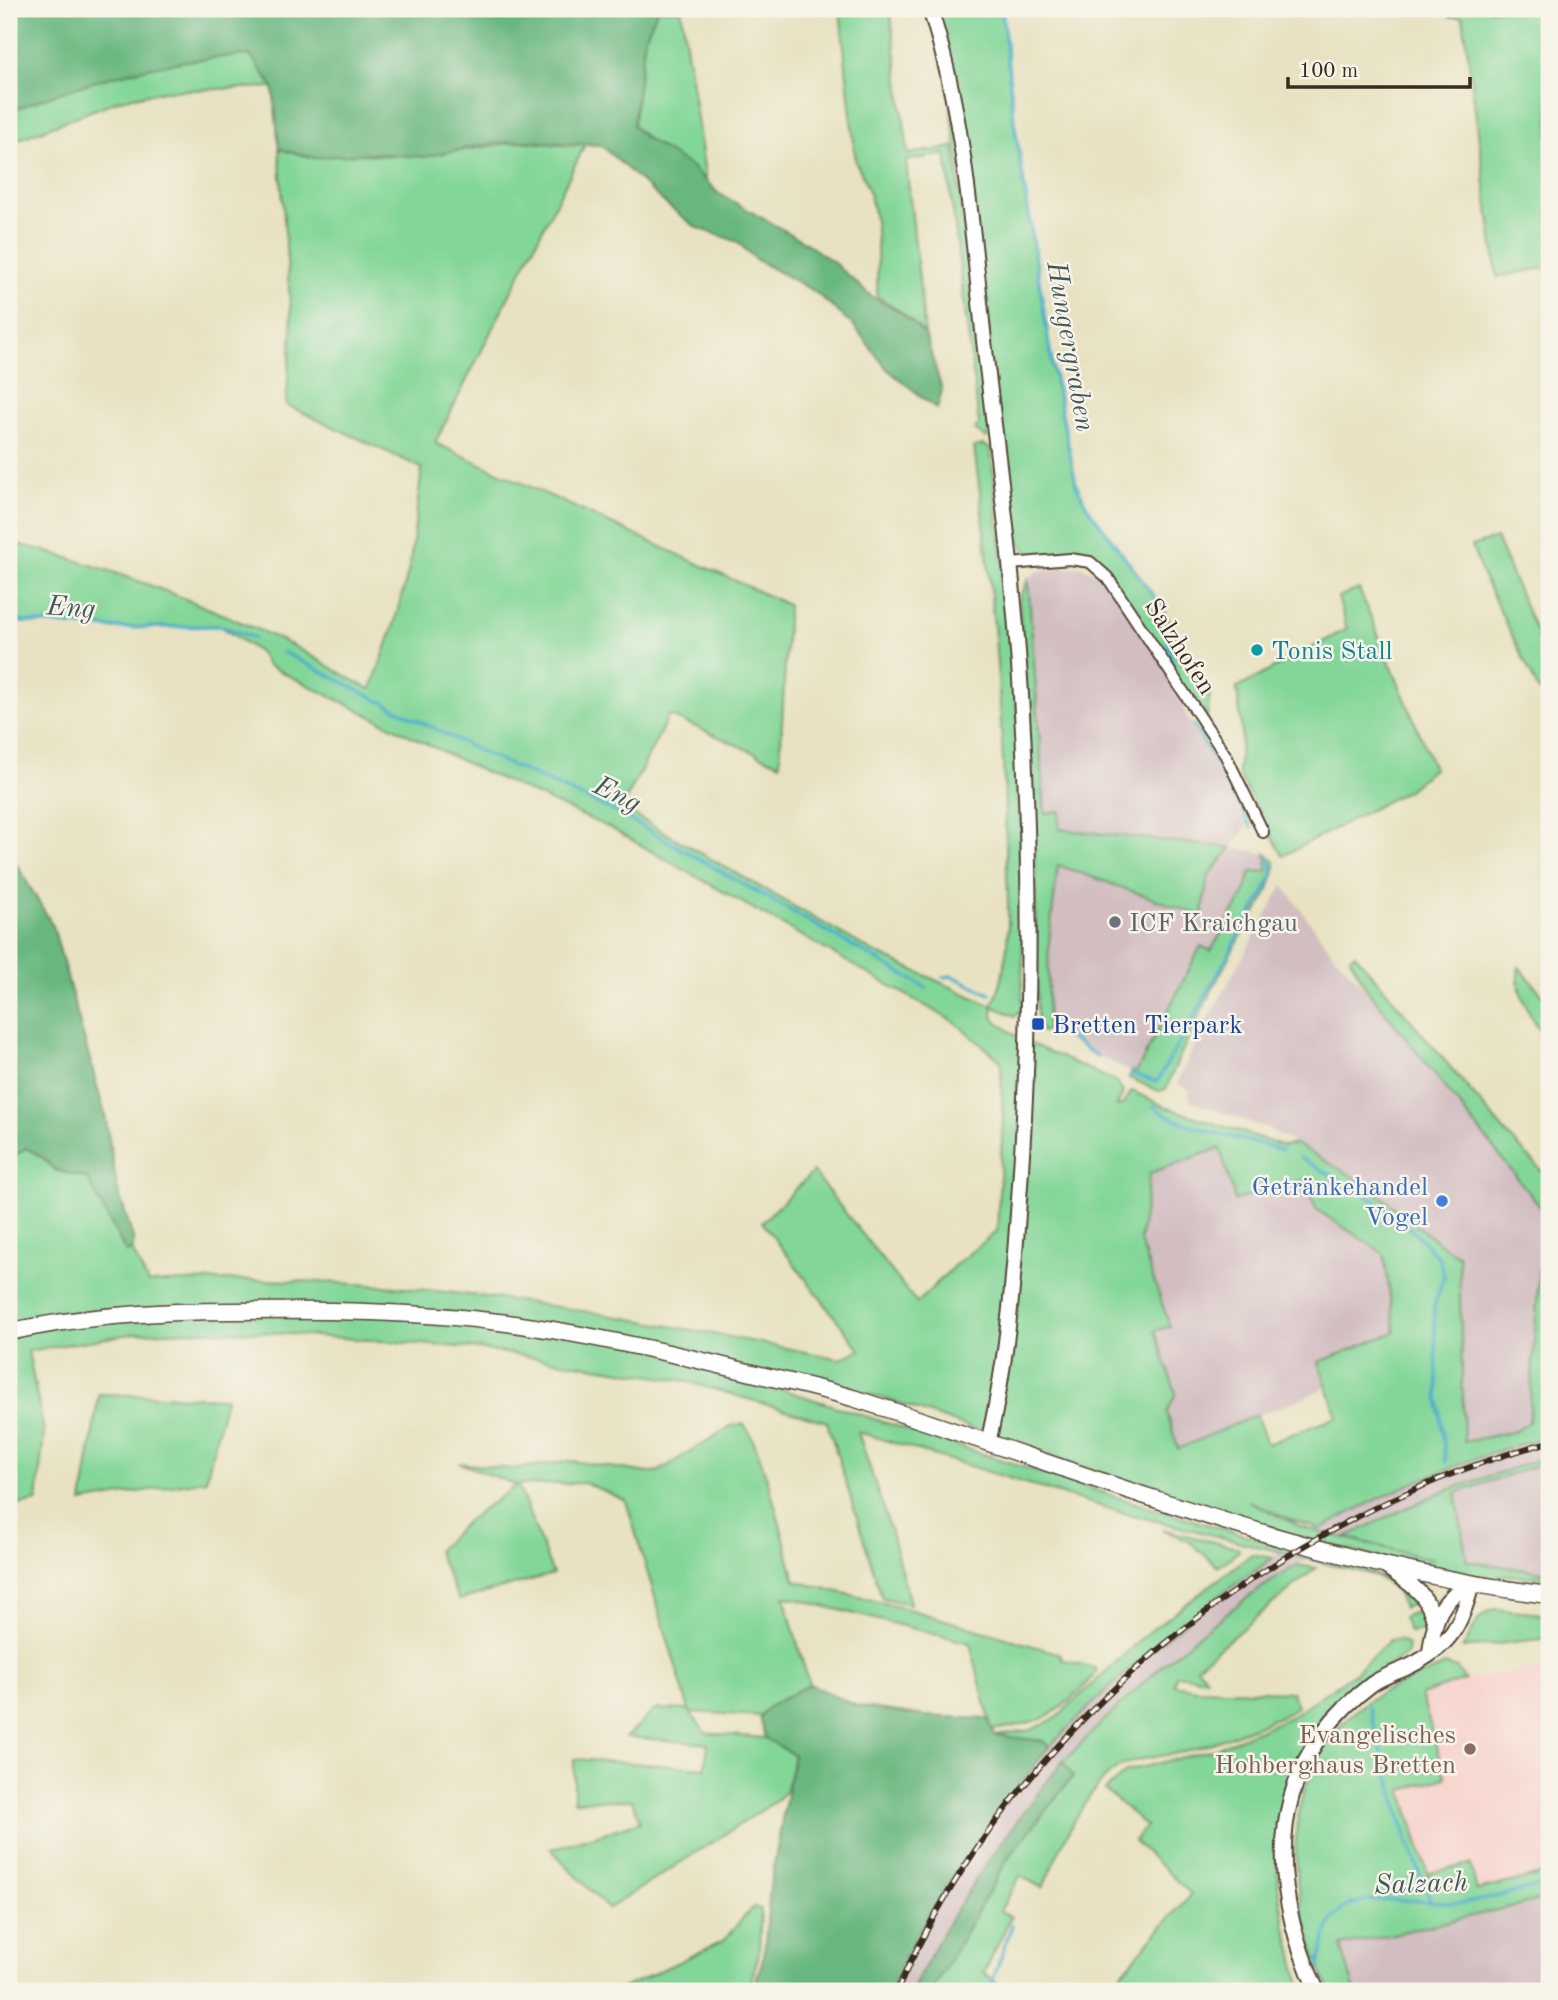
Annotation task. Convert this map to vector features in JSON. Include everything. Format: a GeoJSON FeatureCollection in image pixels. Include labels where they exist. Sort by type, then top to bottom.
{"type":"FeatureCollection","features":[{"type":"Feature","properties":{"kind":"main road"},"geometry":{"type":"LineString","coordinates":[[9,1332],[98,1318],[194,1311],[316,1310],[505,1323],[651,1348],[852,1397],[1213,1515],[1384,1565],[1472,1584],[1549,1595]]}},
{"type":"Feature","properties":{"kind":"street"},"geometry":{"type":"LineString","coordinates":[[930,9],[947,75],[961,150],[1010,564],[1022,710],[1027,824],[1028,1032],[1014,1267],[999,1386],[988,1443]]}},
{"type":"Feature","properties":{"kind":"street","name":"Salzhofen"},"geometry":{"type":"LineString","coordinates":[[1010,564],[1070,559],[1090,562],[1108,578],[1226,755],[1263,832]]}},
{"type":"Feature","properties":{"kind":"street"},"geometry":{"type":"LineString","coordinates":[[1384,1565],[1422,1593],[1431,1608],[1435,1624]]}},
{"type":"Feature","properties":{"kind":"street"},"geometry":{"type":"LineString","coordinates":[[1430,1652],[1435,1624],[1446,1600],[1455,1591],[1472,1584]]}},
{"type":"Feature","properties":{"kind":"street"},"geometry":{"type":"LineString","coordinates":[[1317,1991],[1303,1961],[1288,1909],[1283,1863],[1285,1832],[1300,1771],[1327,1723],[1347,1703],[1376,1681],[1411,1665],[1441,1646],[1455,1631],[1472,1584]]}},
{"type":"Feature","properties":{"kind":"shaded area"},"geometry":{"type":"Polygon","coordinates":[[[1079,566],[1108,578],[1176,682],[1184,711],[1247,826],[1232,848],[1266,853],[1267,871],[1252,872],[1245,892],[1211,952],[1201,946],[1135,1074],[1047,1030],[1049,941],[1058,865],[1201,915],[1208,877],[1231,849],[1059,829],[1045,814],[1028,580],[1037,571],[1079,566]]]}},
{"type":"Feature","properties":{"kind":"shaded area"},"geometry":{"type":"Polygon","coordinates":[[[1283,885],[1334,955],[1367,989],[1549,1218],[1549,1254],[1539,1270],[1529,1422],[1515,1431],[1463,1442],[1459,1256],[1441,1246],[1364,1183],[1269,1129],[1190,1101],[1189,1089],[1177,1084],[1204,1026],[1283,885]]]}},
{"type":"Feature","properties":{"kind":"shaded area"},"geometry":{"type":"Polygon","coordinates":[[[1220,1148],[1235,1200],[1304,1180],[1316,1209],[1384,1254],[1395,1332],[1320,1362],[1326,1388],[1177,1449],[1167,1412],[1176,1394],[1155,1331],[1169,1326],[1140,1241],[1150,1172],[1220,1148]]]}},
{"type":"Feature","properties":{"kind":"shaded area"},"geometry":{"type":"Polygon","coordinates":[[[1549,1436],[1549,1456],[1439,1493],[1366,1525],[1280,1575],[1201,1633],[1126,1696],[1063,1761],[1007,1832],[955,1910],[912,1991],[890,1991],[939,1899],[992,1819],[1049,1747],[1113,1681],[1189,1617],[1257,1567],[1357,1508],[1430,1475],[1509,1446],[1549,1436]]]}},
{"type":"Feature","properties":{"kind":"shaded area"},"geometry":{"type":"Polygon","coordinates":[[[1549,1461],[1549,1573],[1467,1561],[1456,1493],[1549,1461]]]}},
{"type":"Feature","properties":{"kind":"shaded area","name":"Evangelisches Hohberghaus Bretten"},"geometry":{"type":"Polygon","coordinates":[[[1549,1666],[1549,1873],[1436,1900],[1377,1708],[1465,1680],[1549,1666]]]}},
{"type":"Feature","properties":{"kind":"shaded area"},"geometry":{"type":"Polygon","coordinates":[[[1549,1899],[1549,1991],[1355,1991],[1341,1946],[1549,1899]]]}},
{"type":"Feature","properties":{"kind":"green space"},"geometry":{"type":"Polygon","coordinates":[[[9,9],[368,9],[273,87],[163,91],[119,100],[9,143],[9,9]]]}},
{"type":"Feature","properties":{"kind":"green space"},"geometry":{"type":"Polygon","coordinates":[[[9,9],[658,9],[645,37],[633,126],[645,138],[692,167],[718,193],[803,241],[833,262],[871,296],[901,312],[925,334],[942,390],[937,409],[887,369],[854,326],[814,291],[755,259],[738,242],[696,227],[667,205],[601,145],[523,141],[489,144],[424,157],[372,153],[314,158],[279,149],[273,87],[250,55],[188,61],[127,73],[67,90],[9,112],[9,9]]]}},
{"type":"Feature","properties":{"kind":"green space"},"geometry":{"type":"Polygon","coordinates":[[[658,9],[681,9],[706,181],[633,126],[645,37],[658,9]]]}},
{"type":"Feature","properties":{"kind":"green space"},"geometry":{"type":"Polygon","coordinates":[[[840,9],[890,9],[908,154],[954,147],[989,435],[986,438],[975,430],[979,424],[946,154],[906,161],[925,334],[901,312],[877,296],[876,228],[870,194],[856,163],[840,9]]]}},
{"type":"Feature","properties":{"kind":"green space"},"geometry":{"type":"Polygon","coordinates":[[[936,9],[1002,9],[1014,121],[1053,369],[1076,484],[1086,505],[1161,606],[1210,694],[1207,717],[1176,682],[1092,556],[1069,552],[1031,555],[1020,544],[1013,528],[936,9]]]}},
{"type":"Feature","properties":{"kind":"green space"},"geometry":{"type":"Polygon","coordinates":[[[1454,9],[1549,9],[1549,267],[1497,277],[1463,17],[1450,17],[1454,9]]]}},
{"type":"Feature","properties":{"kind":"green space"},"geometry":{"type":"Polygon","coordinates":[[[524,141],[569,146],[586,143],[435,443],[788,605],[780,764],[669,715],[622,808],[874,952],[992,1006],[994,1019],[1020,1039],[1117,1082],[1123,1092],[1117,1106],[1122,1105],[1132,1091],[1168,1108],[1284,1146],[1296,1144],[1364,1183],[1441,1245],[1459,1256],[1464,1442],[1515,1431],[1529,1422],[1539,1270],[1549,1254],[1549,1436],[1432,1475],[1320,1529],[1288,1519],[1249,1501],[1301,1527],[1433,1560],[1345,1537],[1439,1493],[1549,1456],[1549,1461],[1456,1493],[1467,1561],[1549,1573],[1549,1578],[1500,1575],[1497,1588],[1213,1515],[1104,1474],[883,1398],[663,1351],[1157,1510],[1358,1567],[1411,1590],[1421,1600],[1404,1608],[1395,1588],[1373,1575],[1116,1511],[858,1432],[891,1532],[910,1604],[882,1598],[827,1422],[685,1381],[473,1348],[262,1332],[137,1333],[28,1351],[44,1432],[37,1501],[9,1507],[9,1160],[26,1148],[43,1158],[55,1170],[87,1178],[126,1252],[132,1250],[148,1283],[235,1280],[409,1288],[583,1311],[841,1359],[860,1350],[762,1222],[813,1172],[917,1303],[954,1266],[997,1231],[1003,1119],[1001,1061],[956,1023],[610,828],[474,767],[267,665],[260,653],[220,626],[115,628],[16,622],[9,682],[9,542],[79,561],[181,597],[292,646],[371,689],[393,628],[410,565],[422,468],[286,405],[292,331],[279,149],[314,158],[345,153],[389,156],[459,151],[524,141]],[[1220,1148],[1150,1173],[1140,1241],[1170,1326],[1155,1331],[1176,1394],[1167,1412],[1178,1449],[1256,1415],[1267,1444],[1337,1417],[1319,1362],[1395,1332],[1384,1254],[1316,1209],[1304,1180],[1235,1200],[1220,1148]]]}},
{"type":"Feature","properties":{"kind":"green space"},"geometry":{"type":"Polygon","coordinates":[[[983,445],[991,449],[1018,713],[1024,830],[1022,1009],[1015,1016],[992,1006],[1004,967],[1008,905],[996,645],[974,447],[983,445]]]}},
{"type":"Feature","properties":{"kind":"green space"},"geometry":{"type":"Polygon","coordinates":[[[1496,538],[1549,663],[1549,684],[1539,691],[1483,576],[1472,546],[1496,538]]]}},
{"type":"Feature","properties":{"kind":"green space"},"geometry":{"type":"Polygon","coordinates":[[[1028,580],[1045,813],[1060,811],[1059,829],[1231,848],[1208,877],[1202,916],[1058,865],[1049,941],[1047,1030],[1042,1032],[1037,1020],[1034,814],[1019,599],[1028,580]]]}},
{"type":"Feature","properties":{"kind":"green space"},"geometry":{"type":"Polygon","coordinates":[[[1359,589],[1434,768],[1408,790],[1283,856],[1238,774],[1242,732],[1237,688],[1347,629],[1338,597],[1359,589]]]}},
{"type":"Feature","properties":{"kind":"green space"},"geometry":{"type":"Polygon","coordinates":[[[9,852],[53,926],[105,1115],[117,1187],[134,1241],[132,1250],[126,1252],[87,1178],[55,1170],[43,1158],[26,1148],[9,1160],[9,852]]]}},
{"type":"Feature","properties":{"kind":"green space"},"geometry":{"type":"Polygon","coordinates":[[[1266,853],[1275,862],[1271,884],[1212,989],[1166,1089],[1159,1091],[1129,1078],[1131,1071],[1136,1073],[1201,946],[1211,951],[1245,892],[1251,872],[1267,871],[1266,853]]]}},
{"type":"Feature","properties":{"kind":"green space"},"geometry":{"type":"Polygon","coordinates":[[[1355,954],[1505,1132],[1549,1178],[1549,1218],[1367,989],[1350,958],[1355,954]]]}},
{"type":"Feature","properties":{"kind":"green space"},"geometry":{"type":"Polygon","coordinates":[[[1519,967],[1549,1002],[1549,1044],[1522,996],[1519,967]]]}},
{"type":"Feature","properties":{"kind":"green space"},"geometry":{"type":"Polygon","coordinates":[[[99,1394],[226,1398],[206,1480],[82,1502],[99,1394]]]}},
{"type":"Feature","properties":{"kind":"green space"},"geometry":{"type":"Polygon","coordinates":[[[743,1424],[750,1433],[765,1471],[795,1581],[911,1610],[1061,1654],[1061,1659],[1095,1668],[1097,1672],[1073,1697],[1051,1714],[1026,1724],[992,1730],[970,1643],[784,1596],[809,1684],[767,1708],[762,1716],[690,1712],[706,1733],[765,1738],[794,1755],[787,1790],[773,1803],[608,1909],[551,1849],[640,1822],[632,1800],[574,1801],[574,1759],[705,1768],[708,1744],[626,1737],[656,1709],[689,1710],[626,1501],[586,1483],[518,1485],[553,1574],[459,1600],[437,1551],[467,1521],[517,1485],[459,1463],[512,1469],[572,1461],[648,1473],[659,1471],[731,1426],[743,1424]]]}},
{"type":"Feature","properties":{"kind":"green space"},"geometry":{"type":"Polygon","coordinates":[[[1162,1529],[1238,1548],[1239,1551],[1218,1567],[1190,1542],[1162,1529]]]}},
{"type":"Feature","properties":{"kind":"green space"},"geometry":{"type":"Polygon","coordinates":[[[1252,1554],[1273,1558],[1213,1600],[1156,1646],[1049,1747],[1043,1741],[993,1735],[1031,1730],[1056,1718],[1145,1635],[1252,1554]]]}},
{"type":"Feature","properties":{"kind":"green space"},"geometry":{"type":"Polygon","coordinates":[[[1297,1565],[1316,1568],[1197,1666],[1207,1679],[1176,1675],[1174,1685],[1196,1689],[1291,1692],[1297,1706],[1288,1713],[1213,1743],[1188,1751],[1141,1759],[1115,1770],[1082,1808],[1043,1888],[1020,1876],[1000,1911],[1011,1917],[984,1973],[997,1983],[994,1991],[932,1991],[1007,1860],[1072,1776],[1064,1761],[1174,1656],[1234,1608],[1297,1565]]]}},
{"type":"Feature","properties":{"kind":"green space"},"geometry":{"type":"Polygon","coordinates":[[[1425,1608],[1427,1624],[1424,1630],[1409,1632],[1403,1617],[1425,1608]]]}},
{"type":"Feature","properties":{"kind":"green space"},"geometry":{"type":"Polygon","coordinates":[[[1495,1609],[1549,1615],[1549,1638],[1463,1648],[1483,1615],[1495,1609]]]}},
{"type":"Feature","properties":{"kind":"green space"},"geometry":{"type":"Polygon","coordinates":[[[1399,1639],[1408,1645],[1406,1655],[1348,1693],[1323,1719],[1308,1741],[1288,1789],[1278,1840],[1277,1866],[1281,1905],[1301,1991],[1106,1991],[1191,1894],[1134,1841],[1146,1826],[1105,1790],[1127,1771],[1212,1750],[1290,1717],[1356,1672],[1390,1640],[1399,1639]]]}},
{"type":"Feature","properties":{"kind":"green space"},"geometry":{"type":"Polygon","coordinates":[[[1444,1665],[1457,1668],[1465,1680],[1421,1695],[1446,1777],[1402,1790],[1431,1884],[1429,1873],[1470,1864],[1477,1890],[1549,1873],[1549,1898],[1341,1946],[1355,1991],[1330,1991],[1315,1956],[1297,1881],[1296,1843],[1300,1805],[1312,1770],[1331,1737],[1359,1708],[1390,1688],[1444,1665]]]}},
{"type":"Feature","properties":{"kind":"green space"},"geometry":{"type":"Polygon","coordinates":[[[809,1684],[857,1706],[925,1716],[988,1719],[994,1735],[1043,1741],[1049,1747],[962,1864],[923,1926],[890,1991],[753,1991],[764,1955],[770,1887],[794,1755],[765,1738],[760,1718],[767,1708],[809,1684]]]}},
{"type":"Feature","properties":{"kind":"green space"},"geometry":{"type":"Polygon","coordinates":[[[1063,1761],[1073,1776],[1007,1860],[932,1991],[912,1991],[944,1930],[981,1872],[1063,1761]]]}},
{"type":"Feature","properties":{"kind":"green space"},"geometry":{"type":"Polygon","coordinates":[[[753,1907],[761,1909],[759,1954],[748,1991],[617,1991],[723,1941],[753,1907]]]}},
{"type":"Feature","properties":{"kind":"waterway","name":"Hungergraben"},"geometry":{"type":"LineString","coordinates":[[1002,9],[1014,121],[1053,369],[1076,484],[1086,505],[1161,606],[1172,663]]}},
{"type":"Feature","properties":{"kind":"waterway","name":"Eng"},"geometry":{"type":"LineString","coordinates":[[9,621],[115,628],[220,626],[255,638]]}},
{"type":"Feature","properties":{"kind":"waterway","name":"Eng"},"geometry":{"type":"LineString","coordinates":[[283,652],[479,751],[618,813],[927,988]]}},
{"type":"Feature","properties":{"kind":"waterway","name":"Hungergraben"},"geometry":{"type":"LineString","coordinates":[[1194,725],[1251,827]]}},
{"type":"Feature","properties":{"kind":"waterway","name":"Hungergraben"},"geometry":{"type":"LineString","coordinates":[[1132,1074],[1157,1082],[1271,879],[1273,869],[1269,860]]}},
{"type":"Feature","properties":{"kind":"waterway","name":"Eng"},"geometry":{"type":"LineString","coordinates":[[944,977],[952,976],[990,994]]}},
{"type":"Feature","properties":{"kind":"waterway","name":"Eng"},"geometry":{"type":"LineString","coordinates":[[1050,1025],[1097,1056]]}},
{"type":"Feature","properties":{"kind":"waterway","name":"Hungergraben"},"geometry":{"type":"LineString","coordinates":[[1154,1106],[1164,1114],[1195,1127],[1282,1150]]}},
{"type":"Feature","properties":{"kind":"waterway","name":"Hungergraben"},"geometry":{"type":"LineString","coordinates":[[1300,1158],[1365,1194],[1412,1230],[1439,1258],[1444,1276],[1434,1306],[1438,1395],[1446,1462]]}},
{"type":"Feature","properties":{"kind":"waterway","name":"Hungergraben"},"geometry":{"type":"LineString","coordinates":[[1369,1708],[1408,1843],[1432,1904]]}},
{"type":"Feature","properties":{"kind":"waterway","name":"Salzach"},"geometry":{"type":"LineString","coordinates":[[1315,1974],[1332,1920],[1349,1906],[1381,1899],[1470,1902],[1549,1884]]}},
{"type":"Feature","properties":{"kind":"waterway"},"geometry":{"type":"LineString","coordinates":[[989,1991],[1012,1925]]}},
{"type":"Feature","properties":{"kind":"railway"},"geometry":{"type":"LineString","coordinates":[[897,1991],[947,1895],[1009,1805],[1081,1721],[1163,1646],[1252,1579],[1347,1522],[1447,1476],[1549,1442]]}},
{"type":"Feature","properties":{"kind":"place","name":"Tonis Stall"},"geometry":{"type":"Point","coordinates":[1257,650]}},
{"type":"Feature","properties":{"kind":"place","name":"ICF Kraichgau"},"geometry":{"type":"Point","coordinates":[1115,922]}},
{"type":"Feature","properties":{"kind":"place","name":"Bretten Tierpark"},"geometry":{"type":"Point","coordinates":[1038,1024]}},
{"type":"Feature","properties":{"kind":"place","name":"Getränkehandel Vogel"},"geometry":{"type":"Point","coordinates":[1442,1201]}},
{"type":"Feature","properties":{"kind":"place","name":"Evangelisches Hohberghaus Bretten"},"geometry":{"type":"Point","coordinates":[1470,1749]}}]}
